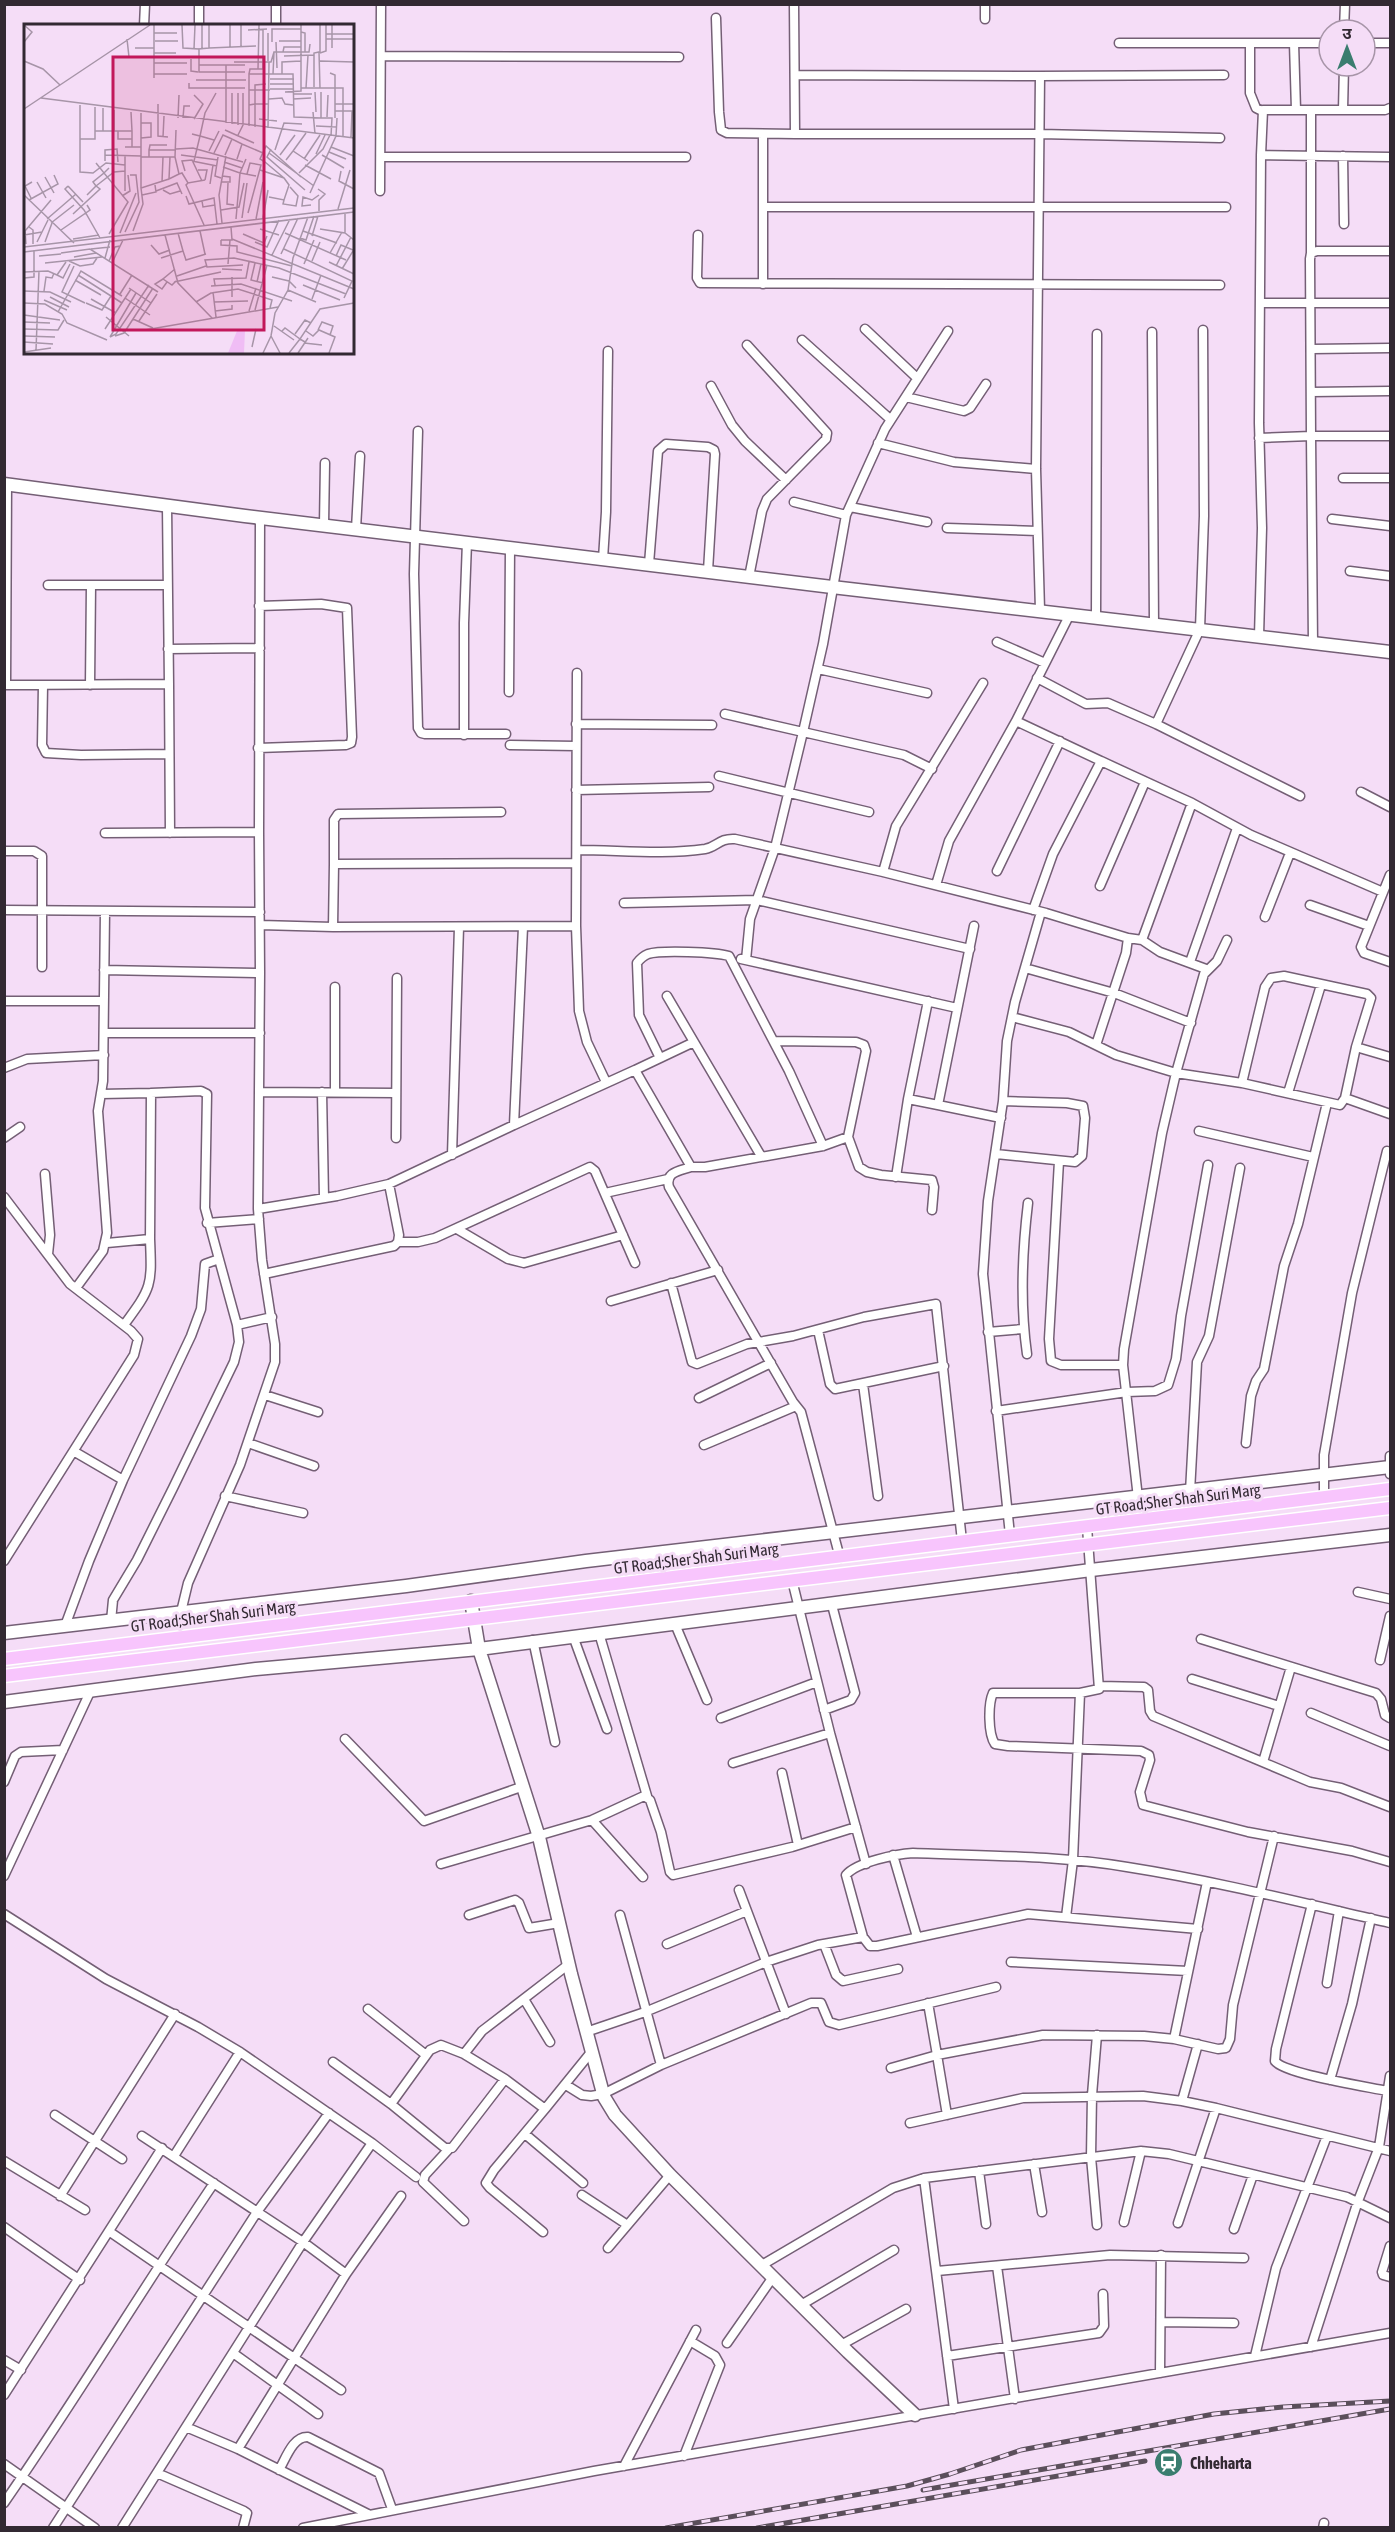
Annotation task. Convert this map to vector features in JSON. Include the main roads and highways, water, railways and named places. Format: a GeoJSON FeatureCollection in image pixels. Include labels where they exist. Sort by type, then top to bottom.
{"type":"FeatureCollection","features":[{"type":"Feature","properties":{"kind":"main road"},"geometry":{"type":"LineString","coordinates":[[6,484],[261,518],[1390,652]]}},
{"type":"Feature","properties":{"kind":"main road"},"geometry":{"type":"LineString","coordinates":[[4,1633],[1390,1467]]}},
{"type":"Feature","properties":{"kind":"main road","name":"GT Road;Sher Shah Suri Marg"},"geometry":{"type":"LineString","coordinates":[[4,1659],[1390,1489]]}},
{"type":"Feature","properties":{"kind":"main road","name":"GT Road;Sher Shah Suri Marg"},"geometry":{"type":"LineString","coordinates":[[4,1676],[1390,1508]]}},
{"type":"Feature","properties":{"kind":"main road"},"geometry":{"type":"LineString","coordinates":[[4,1702],[256,1669],[480,1649],[534,1640],[832,1605],[1091,1570],[1390,1535]]}},
{"type":"Feature","properties":{"kind":"main road"},"geometry":{"type":"LineString","coordinates":[[471,1601],[480,1649],[525,1786],[539,1837],[603,2094],[615,2115],[670,2175],[915,2415]]}},
{"type":"Feature","properties":{"kind":"railway"},"geometry":{"type":"LineString","coordinates":[[666,2528],[907,2486],[1021,2450],[1214,2414],[1283,2407],[1390,2401]]}},
{"type":"Feature","properties":{"kind":"railway"},"geometry":{"type":"LineString","coordinates":[[923,2490],[1390,2409]]}},
{"type":"Feature","properties":{"kind":"railway"},"geometry":{"type":"LineString","coordinates":[[757,2528],[1145,2461]]}},
{"type":"Feature","properties":{"kind":"place","name":"Chheharta"},"geometry":{"type":"Point","coordinates":[1169,2463]}}]}
